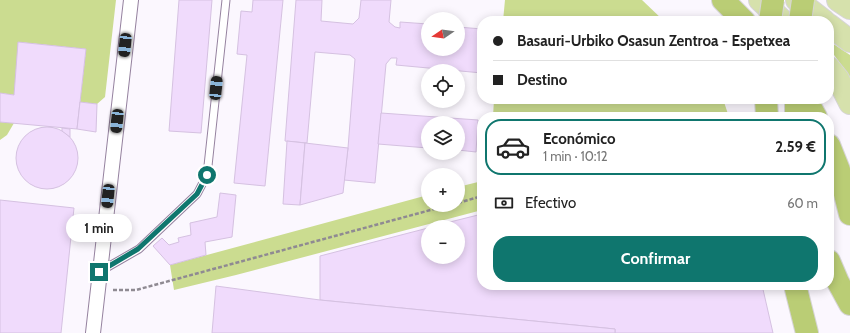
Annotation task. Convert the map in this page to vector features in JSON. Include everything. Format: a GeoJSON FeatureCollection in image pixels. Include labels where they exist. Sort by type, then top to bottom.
{"type":"FeatureCollection","features":[{"type":"Feature","properties":{"kind":"highway"},"geometry":{"type":"LineString","coordinates":[[723,0],[739,16]]}},
{"type":"Feature","properties":{"kind":"highway"},"geometry":{"type":"LineString","coordinates":[[771,16],[773,0]]}},
{"type":"Feature","properties":{"kind":"highway"},"geometry":{"type":"LineString","coordinates":[[801,16],[803,0]]}},
{"type":"Feature","properties":{"kind":"highway"},"geometry":{"type":"LineString","coordinates":[[834,159],[850,214]]}},
{"type":"Feature","properties":{"kind":"highway"},"geometry":{"type":"LineString","coordinates":[[834,273],[850,304]]}},
{"type":"Feature","properties":{"kind":"highway"},"geometry":{"type":"LineString","coordinates":[[796,290],[807,333]]}},
{"type":"Feature","properties":{"kind":"main road"},"geometry":{"type":"LineString","coordinates":[[760,0],[778,16]]}},
{"type":"Feature","properties":{"kind":"main road"},"geometry":{"type":"LineString","coordinates":[[797,0],[818,16]]}},
{"type":"Feature","properties":{"kind":"main road"},"geometry":{"type":"LineString","coordinates":[[838,0],[850,8]]}},
{"type":"Feature","properties":{"kind":"main road"},"geometry":{"type":"LineString","coordinates":[[834,29],[850,41]]}},
{"type":"Feature","properties":{"kind":"main road"},"geometry":{"type":"LineString","coordinates":[[834,74],[850,102]]}},
{"type":"Feature","properties":{"kind":"street"},"geometry":{"type":"LineString","coordinates":[[93,333],[131,0]]}},
{"type":"Feature","properties":{"kind":"lane"},"geometry":{"type":"LineString","coordinates":[[99,272],[138,249],[197,194],[207,175],[226,0]]}},
{"type":"Feature","properties":{"kind":"path"},"geometry":{"type":"LineString","coordinates":[[465,201],[477,197]]}},
{"type":"Feature","properties":{"kind":"path"},"geometry":{"type":"LineString","coordinates":[[97,291],[136,290],[423,212]]}},
{"type":"Feature","properties":{"kind":"green space"},"geometry":{"type":"Polygon","coordinates":[[[0,0],[116,0],[105,97],[97,104],[80,102],[86,49],[19,42],[14,95],[0,93],[0,0]]]}},
{"type":"Feature","properties":{"kind":"green space"},"geometry":{"type":"Polygon","coordinates":[[[505,0],[642,0],[659,16],[503,16],[505,0]]]}},
{"type":"Feature","properties":{"kind":"green space"},"geometry":{"type":"Polygon","coordinates":[[[834,44],[850,55],[850,77],[834,55],[834,44]]]}},
{"type":"Feature","properties":{"kind":"green space"},"geometry":{"type":"Polygon","coordinates":[[[494,104],[725,104],[727,112],[493,112],[494,104]]]}},
{"type":"Feature","properties":{"kind":"green space"},"geometry":{"type":"Polygon","coordinates":[[[0,122],[14,123],[7,135],[0,140],[0,122]]]}},
{"type":"Feature","properties":{"kind":"green space"},"geometry":{"type":"Polygon","coordinates":[[[477,182],[477,211],[444,220],[421,220],[421,226],[174,290],[170,265],[421,197],[421,212],[465,212],[465,185],[477,182]]]}},
{"type":"Feature","properties":{"kind":"building"},"geometry":{"type":"Polygon","coordinates":[[[179,0],[212,0],[201,133],[169,131],[179,0]]]}},
{"type":"Feature","properties":{"kind":"building"},"geometry":{"type":"Polygon","coordinates":[[[253,0],[283,0],[265,186],[234,183],[247,55],[237,54],[241,11],[252,12],[253,0]]]}},
{"type":"Feature","properties":{"kind":"building"},"geometry":{"type":"Polygon","coordinates":[[[296,0],[322,0],[321,21],[353,24],[359,18],[361,0],[391,0],[389,22],[395,27],[400,28],[400,22],[421,24],[421,56],[465,56],[465,28],[477,29],[477,73],[465,71],[465,64],[421,64],[421,67],[396,65],[397,58],[391,58],[386,64],[375,183],[344,180],[355,59],[350,55],[315,52],[307,143],[285,141],[296,0]]]}},
{"type":"Feature","properties":{"kind":"building"},"geometry":{"type":"Polygon","coordinates":[[[18,42],[86,49],[77,129],[0,122],[0,93],[14,95],[18,42]]]}},
{"type":"Feature","properties":{"kind":"building"},"geometry":{"type":"Polygon","coordinates":[[[80,102],[97,104],[96,132],[77,129],[80,102]]]}},
{"type":"Feature","properties":{"kind":"building"},"geometry":{"type":"Polygon","coordinates":[[[381,113],[423,116],[421,116],[421,147],[378,144],[381,113]]]}},
{"type":"Feature","properties":{"kind":"building"},"geometry":{"type":"Polygon","coordinates":[[[465,119],[477,120],[476,152],[465,151],[465,119]]]}},
{"type":"Feature","properties":{"kind":"building"},"geometry":{"type":"Polygon","coordinates":[[[47,127],[64,132],[69,136],[73,141],[78,158],[73,175],[69,180],[64,184],[47,189],[30,184],[25,180],[21,175],[16,158],[21,141],[25,136],[30,132],[47,127]]]}},
{"type":"Feature","properties":{"kind":"building"},"geometry":{"type":"Polygon","coordinates":[[[62,128],[70,129],[70,137],[62,131],[62,128]]]}},
{"type":"Feature","properties":{"kind":"building"},"geometry":{"type":"Polygon","coordinates":[[[287,141],[305,143],[300,205],[283,204],[287,141]]]}},
{"type":"Feature","properties":{"kind":"building"},"geometry":{"type":"Polygon","coordinates":[[[305,143],[348,148],[343,193],[300,205],[305,143]]]}},
{"type":"Feature","properties":{"kind":"building"},"geometry":{"type":"Polygon","coordinates":[[[220,193],[236,195],[232,237],[205,242],[206,255],[170,265],[153,246],[162,238],[169,245],[179,242],[178,238],[191,235],[190,223],[217,217],[220,193]]]}},
{"type":"Feature","properties":{"kind":"building"},"geometry":{"type":"Polygon","coordinates":[[[0,200],[74,208],[61,333],[0,333],[0,200]]]}},
{"type":"Feature","properties":{"kind":"building"},"geometry":{"type":"Polygon","coordinates":[[[477,215],[477,290],[763,290],[773,333],[615,333],[615,329],[320,300],[320,256],[421,230],[421,264],[465,264],[465,220],[458,220],[477,215]]]}},
{"type":"Feature","properties":{"kind":"building"},"geometry":{"type":"Polygon","coordinates":[[[216,286],[320,300],[615,329],[615,333],[212,333],[216,286]]]}},
{"type":"Feature","properties":{"kind":"route"},"geometry":{"type":"LineString","coordinates":[[99,272],[138,249],[197,194],[207,175]]}}]}
